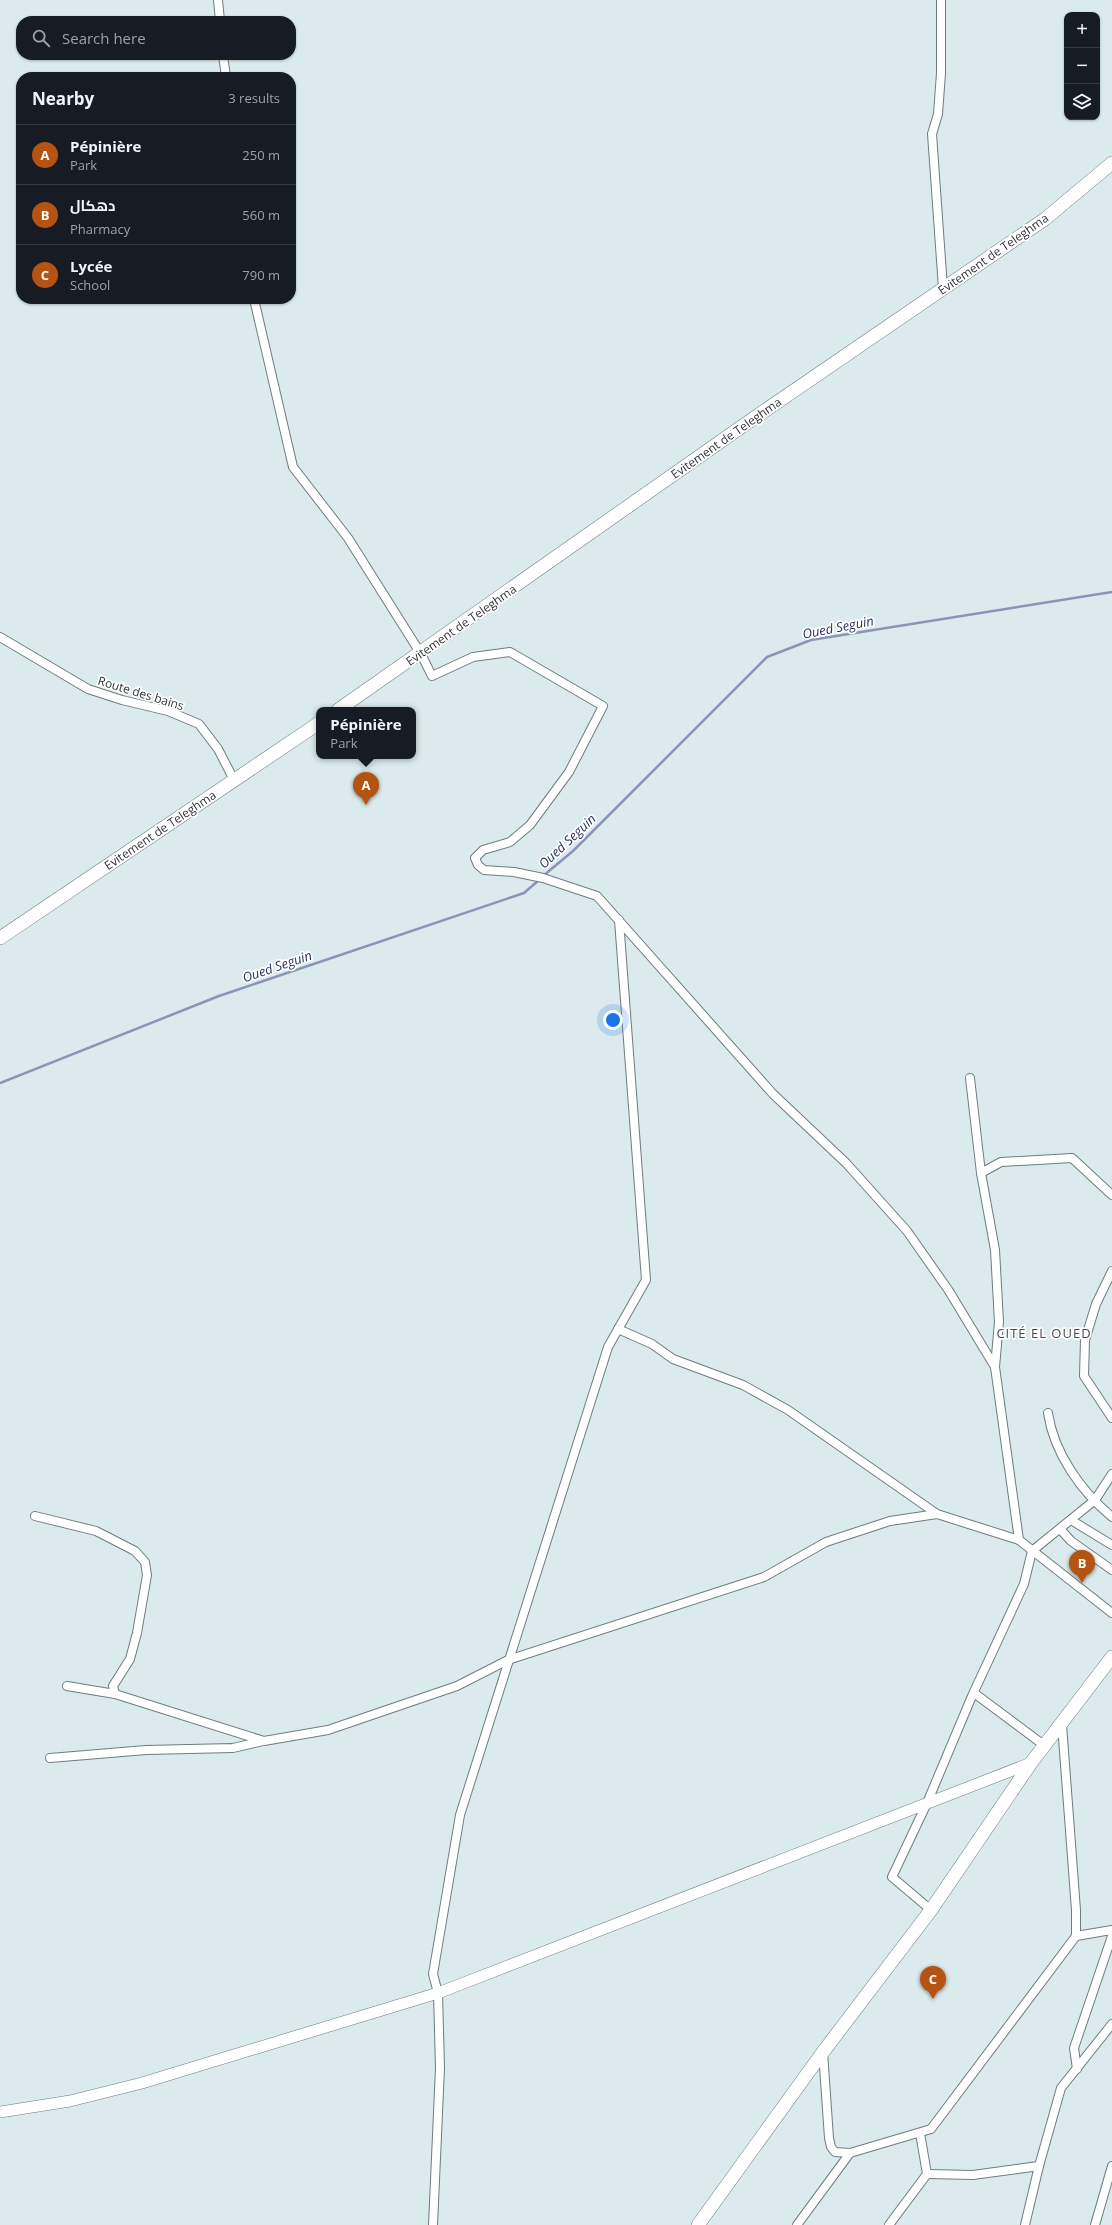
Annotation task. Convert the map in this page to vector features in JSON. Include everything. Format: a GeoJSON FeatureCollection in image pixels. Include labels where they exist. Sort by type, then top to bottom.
{"type":"FeatureCollection","features":[{"type":"Feature","properties":{"kind":"main road","name":"Evitement de Teleghma"},"geometry":{"type":"LineString","coordinates":[[342,707],[421,654],[754,418],[1045,219],[1112,163]]}},
{"type":"Feature","properties":{"kind":"main road","name":"Evitement de Teleghma"},"geometry":{"type":"LineString","coordinates":[[0,938],[316,725]]}},
{"type":"Feature","properties":{"kind":"main road"},"geometry":{"type":"LineString","coordinates":[[698,2225],[823,2052],[931,1910],[1031,1763],[1062,1725],[1112,1657]]}},
{"type":"Feature","properties":{"kind":"main road"},"geometry":{"type":"LineString","coordinates":[[0,2112],[70,2102],[142,2083],[438,1993],[1031,1763]]}},
{"type":"Feature","properties":{"kind":"street"},"geometry":{"type":"LineString","coordinates":[[218,0],[220,16]]}},
{"type":"Feature","properties":{"kind":"street"},"geometry":{"type":"LineString","coordinates":[[941,0],[941,73],[938,114],[932,134],[943,288]]}},
{"type":"Feature","properties":{"kind":"street"},"geometry":{"type":"LineString","coordinates":[[224,60],[226,72]]}},
{"type":"Feature","properties":{"kind":"street"},"geometry":{"type":"LineString","coordinates":[[255,304],[293,467],[348,538],[421,654],[432,676],[473,657],[510,652],[603,706],[569,772],[530,825],[510,842],[483,850],[475,858],[478,865],[484,870],[514,872],[568,885],[597,896],[773,1094],[846,1163],[907,1231],[949,1291],[995,1367]]}},
{"type":"Feature","properties":{"kind":"street","name":"Route des bains"},"geometry":{"type":"LineString","coordinates":[[0,637],[88,689],[122,700],[168,711],[199,724],[218,750],[234,780]]}},
{"type":"Feature","properties":{"kind":"street"},"geometry":{"type":"LineString","coordinates":[[433,2225],[440,2068],[438,1993],[433,1974],[460,1815],[608,1347],[646,1280],[619,920]]}},
{"type":"Feature","properties":{"kind":"street"},"geometry":{"type":"LineString","coordinates":[[970,1078],[981,1173],[996,1250],[999,1322],[995,1367],[1019,1540]]}},
{"type":"Feature","properties":{"kind":"street"},"geometry":{"type":"LineString","coordinates":[[981,1173],[1001,1162],[1072,1158],[1112,1196]]}},
{"type":"Feature","properties":{"kind":"street"},"geometry":{"type":"LineString","coordinates":[[1112,1270],[1096,1304],[1085,1340],[1084,1376],[1112,1418]]}},
{"type":"Feature","properties":{"kind":"street"},"geometry":{"type":"LineString","coordinates":[[618,1329],[652,1344],[673,1360],[743,1385],[788,1410],[937,1514],[1019,1540],[1112,1613]]}},
{"type":"Feature","properties":{"kind":"street"},"geometry":{"type":"LineString","coordinates":[[1048,1413],[1052,1432],[1063,1458],[1081,1485],[1112,1517]]}},
{"type":"Feature","properties":{"kind":"street"},"geometry":{"type":"LineString","coordinates":[[931,1910],[892,1877],[927,1803],[974,1692],[1024,1584],[1032,1551],[1095,1500],[1112,1474]]}},
{"type":"Feature","properties":{"kind":"street"},"geometry":{"type":"LineString","coordinates":[[50,1758],[146,1750],[233,1748],[264,1740],[328,1730],[457,1686],[508,1660],[764,1577],[826,1542],[890,1521],[937,1514]]}},
{"type":"Feature","properties":{"kind":"street"},"geometry":{"type":"LineString","coordinates":[[34,1516],[96,1531],[135,1551],[145,1562],[147,1575],[137,1633],[130,1660],[113,1686],[115,1694]]}},
{"type":"Feature","properties":{"kind":"street"},"geometry":{"type":"LineString","coordinates":[[1071,1520],[1112,1545]]}},
{"type":"Feature","properties":{"kind":"street"},"geometry":{"type":"LineString","coordinates":[[1060,1529],[1071,1541],[1112,1570]]}},
{"type":"Feature","properties":{"kind":"street"},"geometry":{"type":"LineString","coordinates":[[67,1686],[115,1694],[264,1740]]}},
{"type":"Feature","properties":{"kind":"street"},"geometry":{"type":"LineString","coordinates":[[974,1692],[1045,1746]]}},
{"type":"Feature","properties":{"kind":"street"},"geometry":{"type":"LineString","coordinates":[[823,2052],[831,2147],[835,2152],[850,2153],[931,2129],[941,2118],[1076,1936],[1076,1910],[1062,1725]]}},
{"type":"Feature","properties":{"kind":"street"},"geometry":{"type":"LineString","coordinates":[[1076,1936],[1112,1930]]}},
{"type":"Feature","properties":{"kind":"street"},"geometry":{"type":"LineString","coordinates":[[1077,2069],[1074,2048],[1112,1936]]}},
{"type":"Feature","properties":{"kind":"street"},"geometry":{"type":"LineString","coordinates":[[1025,2225],[1039,2166],[1062,2088],[1112,2024]]}},
{"type":"Feature","properties":{"kind":"street"},"geometry":{"type":"LineString","coordinates":[[889,2225],[927,2174],[920,2133]]}},
{"type":"Feature","properties":{"kind":"street"},"geometry":{"type":"LineString","coordinates":[[797,2225],[850,2153]]}},
{"type":"Feature","properties":{"kind":"street"},"geometry":{"type":"LineString","coordinates":[[927,2174],[972,2175],[1039,2166]]}},
{"type":"Feature","properties":{"kind":"street"},"geometry":{"type":"LineString","coordinates":[[1095,2225],[1112,2166]]}},
{"type":"Feature","properties":{"kind":"waterway","name":"Oued Seguin"},"geometry":{"type":"LineString","coordinates":[[543,876],[573,851],[767,657],[811,640],[1112,592]]}},
{"type":"Feature","properties":{"kind":"waterway","name":"Oued Seguin"},"geometry":{"type":"LineString","coordinates":[[0,1083],[219,996],[524,893],[539,880]]}},
{"type":"Feature","properties":{"kind":"place","name":"Pépinière"},"geometry":{"type":"Point","coordinates":[366,805]}},
{"type":"Feature","properties":{"kind":"place","name":"دهكال"},"geometry":{"type":"Point","coordinates":[1082,1583]}},
{"type":"Feature","properties":{"kind":"place","name":"Lycée"},"geometry":{"type":"Point","coordinates":[933,1999]}},
{"type":"Feature","properties":{"kind":"district","name":"CITÉ EL OUED"},"geometry":{"type":"Point","coordinates":[1044,1333]}}]}
